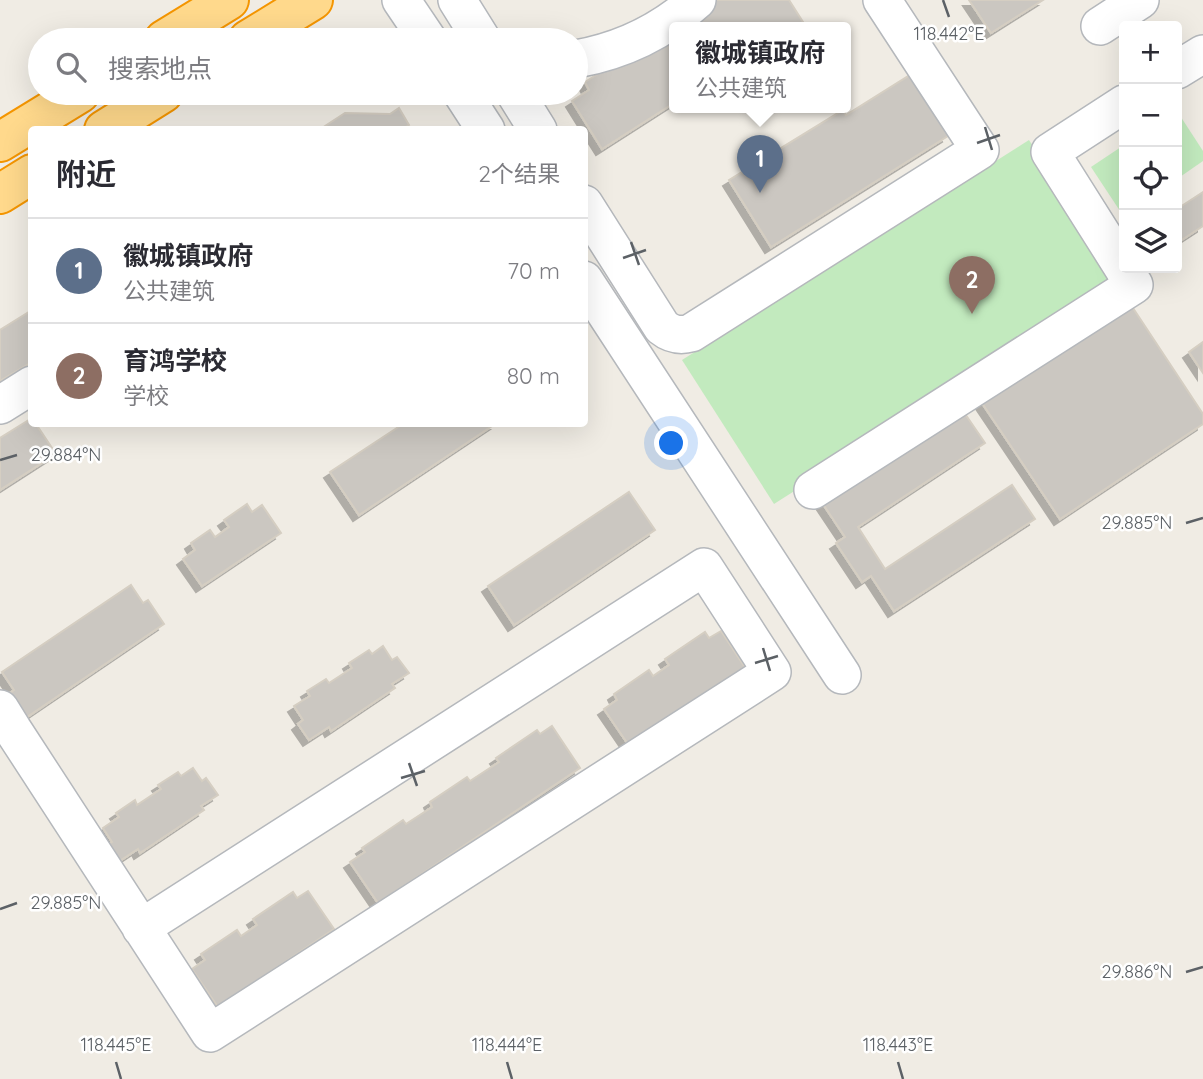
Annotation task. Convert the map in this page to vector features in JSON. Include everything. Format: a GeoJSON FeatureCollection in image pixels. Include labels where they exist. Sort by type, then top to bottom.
{"type":"FeatureCollection","features":[{"type":"Feature","properties":{"kind":"highway"},"geometry":{"type":"LineString","coordinates":[[184,28],[229,0]]}},
{"type":"Feature","properties":{"kind":"highway"},"geometry":{"type":"LineString","coordinates":[[268,28],[313,0]]}},
{"type":"Feature","properties":{"kind":"highway"},"geometry":{"type":"LineString","coordinates":[[0,142],[60,105]]}},
{"type":"Feature","properties":{"kind":"highway"},"geometry":{"type":"LineString","coordinates":[[110,126],[144,105]]}},
{"type":"Feature","properties":{"kind":"highway"},"geometry":{"type":"LineString","coordinates":[[0,194],[28,176]]}},
{"type":"Feature","properties":{"kind":"street"},"geometry":{"type":"LineString","coordinates":[[401,0],[420,28]]}},
{"type":"Feature","properties":{"kind":"street"},"geometry":{"type":"LineString","coordinates":[[457,0],[476,28]]}},
{"type":"Feature","properties":{"kind":"street"},"geometry":{"type":"LineString","coordinates":[[588,56],[642,38],[661,28],[697,0]]}},
{"type":"Feature","properties":{"kind":"street"},"geometry":{"type":"LineString","coordinates":[[588,210],[662,327],[675,335],[683,335],[691,333],[979,150],[882,0]]}},
{"type":"Feature","properties":{"kind":"street"},"geometry":{"type":"LineString","coordinates":[[1100,26],[1140,0]]}},
{"type":"Feature","properties":{"kind":"street"},"geometry":{"type":"LineString","coordinates":[[1182,68],[1203,54]]}},
{"type":"Feature","properties":{"kind":"street"},"geometry":{"type":"LineString","coordinates":[[470,105],[483,126]]}},
{"type":"Feature","properties":{"kind":"street"},"geometry":{"type":"LineString","coordinates":[[522,105],[536,126]]}},
{"type":"Feature","properties":{"kind":"street"},"geometry":{"type":"LineString","coordinates":[[814,490],[1134,285],[1049,152],[1119,107]]}},
{"type":"Feature","properties":{"kind":"street"},"geometry":{"type":"LineString","coordinates":[[588,286],[842,674]]}},
{"type":"Feature","properties":{"kind":"street"},"geometry":{"type":"LineString","coordinates":[[0,405],[28,388]]}},
{"type":"Feature","properties":{"kind":"street"},"geometry":{"type":"LineString","coordinates":[[0,709],[141,928],[210,1034],[772,672],[704,567],[141,928]]}},
{"type":"Feature","properties":{"kind":"green space"},"geometry":{"type":"Polygon","coordinates":[[[1182,119],[1203,151],[1203,161],[1182,176],[1182,119]]]}},
{"type":"Feature","properties":{"kind":"green space"},"geometry":{"type":"Polygon","coordinates":[[[1029,140],[1120,283],[774,504],[682,360],[1029,140]]]}},
{"type":"Feature","properties":{"kind":"green space"},"geometry":{"type":"Polygon","coordinates":[[[1119,148],[1119,209],[1091,167],[1119,148]]]}},
{"type":"Feature","properties":{"kind":"building"},"geometry":{"type":"Polygon","coordinates":[[[715,0],[789,0],[803,22],[680,22],[715,0]]]}},
{"type":"Feature","properties":{"kind":"building"},"geometry":{"type":"Polygon","coordinates":[[[969,0],[1043,0],[991,33],[969,0]]]}},
{"type":"Feature","properties":{"kind":"building"},"geometry":{"type":"Polygon","coordinates":[[[669,29],[669,106],[602,149],[574,105],[588,105],[588,80],[669,29]]]}},
{"type":"Feature","properties":{"kind":"building"},"geometry":{"type":"Polygon","coordinates":[[[910,75],[948,136],[771,247],[729,180],[838,113],[846,115],[910,75]]]}},
{"type":"Feature","properties":{"kind":"building"},"geometry":{"type":"Polygon","coordinates":[[[399,108],[409,125],[325,126],[345,113],[390,114],[399,108]]]}},
{"type":"Feature","properties":{"kind":"building"},"geometry":{"type":"Polygon","coordinates":[[[1203,192],[1203,226],[1182,240],[1182,210],[1182,206],[1203,192]]]}},
{"type":"Feature","properties":{"kind":"building"},"geometry":{"type":"Polygon","coordinates":[[[1131,305],[1203,414],[1203,424],[1060,519],[982,403],[1131,305]]]}},
{"type":"Feature","properties":{"kind":"building"},"geometry":{"type":"Polygon","coordinates":[[[28,312],[28,364],[0,381],[0,330],[28,312]]]}},
{"type":"Feature","properties":{"kind":"building"},"geometry":{"type":"Polygon","coordinates":[[[1203,342],[1203,373],[1189,352],[1203,342]]]}},
{"type":"Feature","properties":{"kind":"building"},"geometry":{"type":"Polygon","coordinates":[[[961,408],[985,443],[858,527],[885,569],[1012,485],[1035,519],[894,611],[871,576],[862,582],[836,543],[845,537],[821,501],[961,408]]]}},
{"type":"Feature","properties":{"kind":"building"},"geometry":{"type":"Polygon","coordinates":[[[28,420],[28,427],[38,427],[56,454],[0,490],[0,438],[28,420]]]}},
{"type":"Feature","properties":{"kind":"building"},"geometry":{"type":"Polygon","coordinates":[[[398,427],[491,427],[359,515],[330,472],[398,427]]]}},
{"type":"Feature","properties":{"kind":"building"},"geometry":{"type":"Polygon","coordinates":[[[629,492],[655,530],[514,625],[488,586],[629,492]]]}},
{"type":"Feature","properties":{"kind":"building"},"geometry":{"type":"Polygon","coordinates":[[[247,504],[252,512],[262,505],[281,533],[202,586],[183,559],[195,550],[191,543],[210,530],[215,537],[229,527],[224,520],[247,504]]]}},
{"type":"Feature","properties":{"kind":"building"},"geometry":{"type":"Polygon","coordinates":[[[131,585],[143,603],[148,600],[164,624],[27,717],[10,693],[14,690],[2,672],[131,585]]]}},
{"type":"Feature","properties":{"kind":"building"},"geometry":{"type":"Polygon","coordinates":[[[721,631],[746,669],[630,747],[604,709],[617,700],[614,694],[649,670],[653,676],[669,665],[665,659],[705,632],[709,638],[721,631]]]}},
{"type":"Feature","properties":{"kind":"building"},"geometry":{"type":"Polygon","coordinates":[[[383,646],[392,660],[397,657],[409,673],[392,684],[395,688],[331,731],[329,727],[309,740],[298,724],[303,720],[294,706],[310,696],[307,691],[326,679],[329,683],[352,668],[349,663],[369,650],[372,654],[383,646]]]}},
{"type":"Feature","properties":{"kind":"building"},"geometry":{"type":"Polygon","coordinates":[[[552,726],[580,768],[378,903],[350,862],[365,852],[362,848],[403,820],[406,824],[432,807],[430,802],[467,777],[470,781],[499,762],[496,758],[537,730],[540,734],[552,726]]]}},
{"type":"Feature","properties":{"kind":"building"},"geometry":{"type":"Polygon","coordinates":[[[193,768],[202,781],[206,778],[218,795],[201,806],[204,810],[140,853],[138,849],[118,862],[107,845],[112,842],[103,828],[119,817],[116,813],[135,800],[137,805],[161,789],[158,785],[178,772],[181,776],[193,768]]]}},
{"type":"Feature","properties":{"kind":"building"},"geometry":{"type":"Polygon","coordinates":[[[308,891],[334,929],[218,1007],[192,969],[205,960],[201,954],[237,930],[241,936],[257,925],[253,919],[293,892],[297,898],[308,891]]]}},
{"type":"Feature","properties":{"kind":"place","name":"徽城镇政府"},"geometry":{"type":"Point","coordinates":[760,193]}},
{"type":"Feature","properties":{"kind":"place","name":"育鸿学校"},"geometry":{"type":"Point","coordinates":[972,314]}}]}
